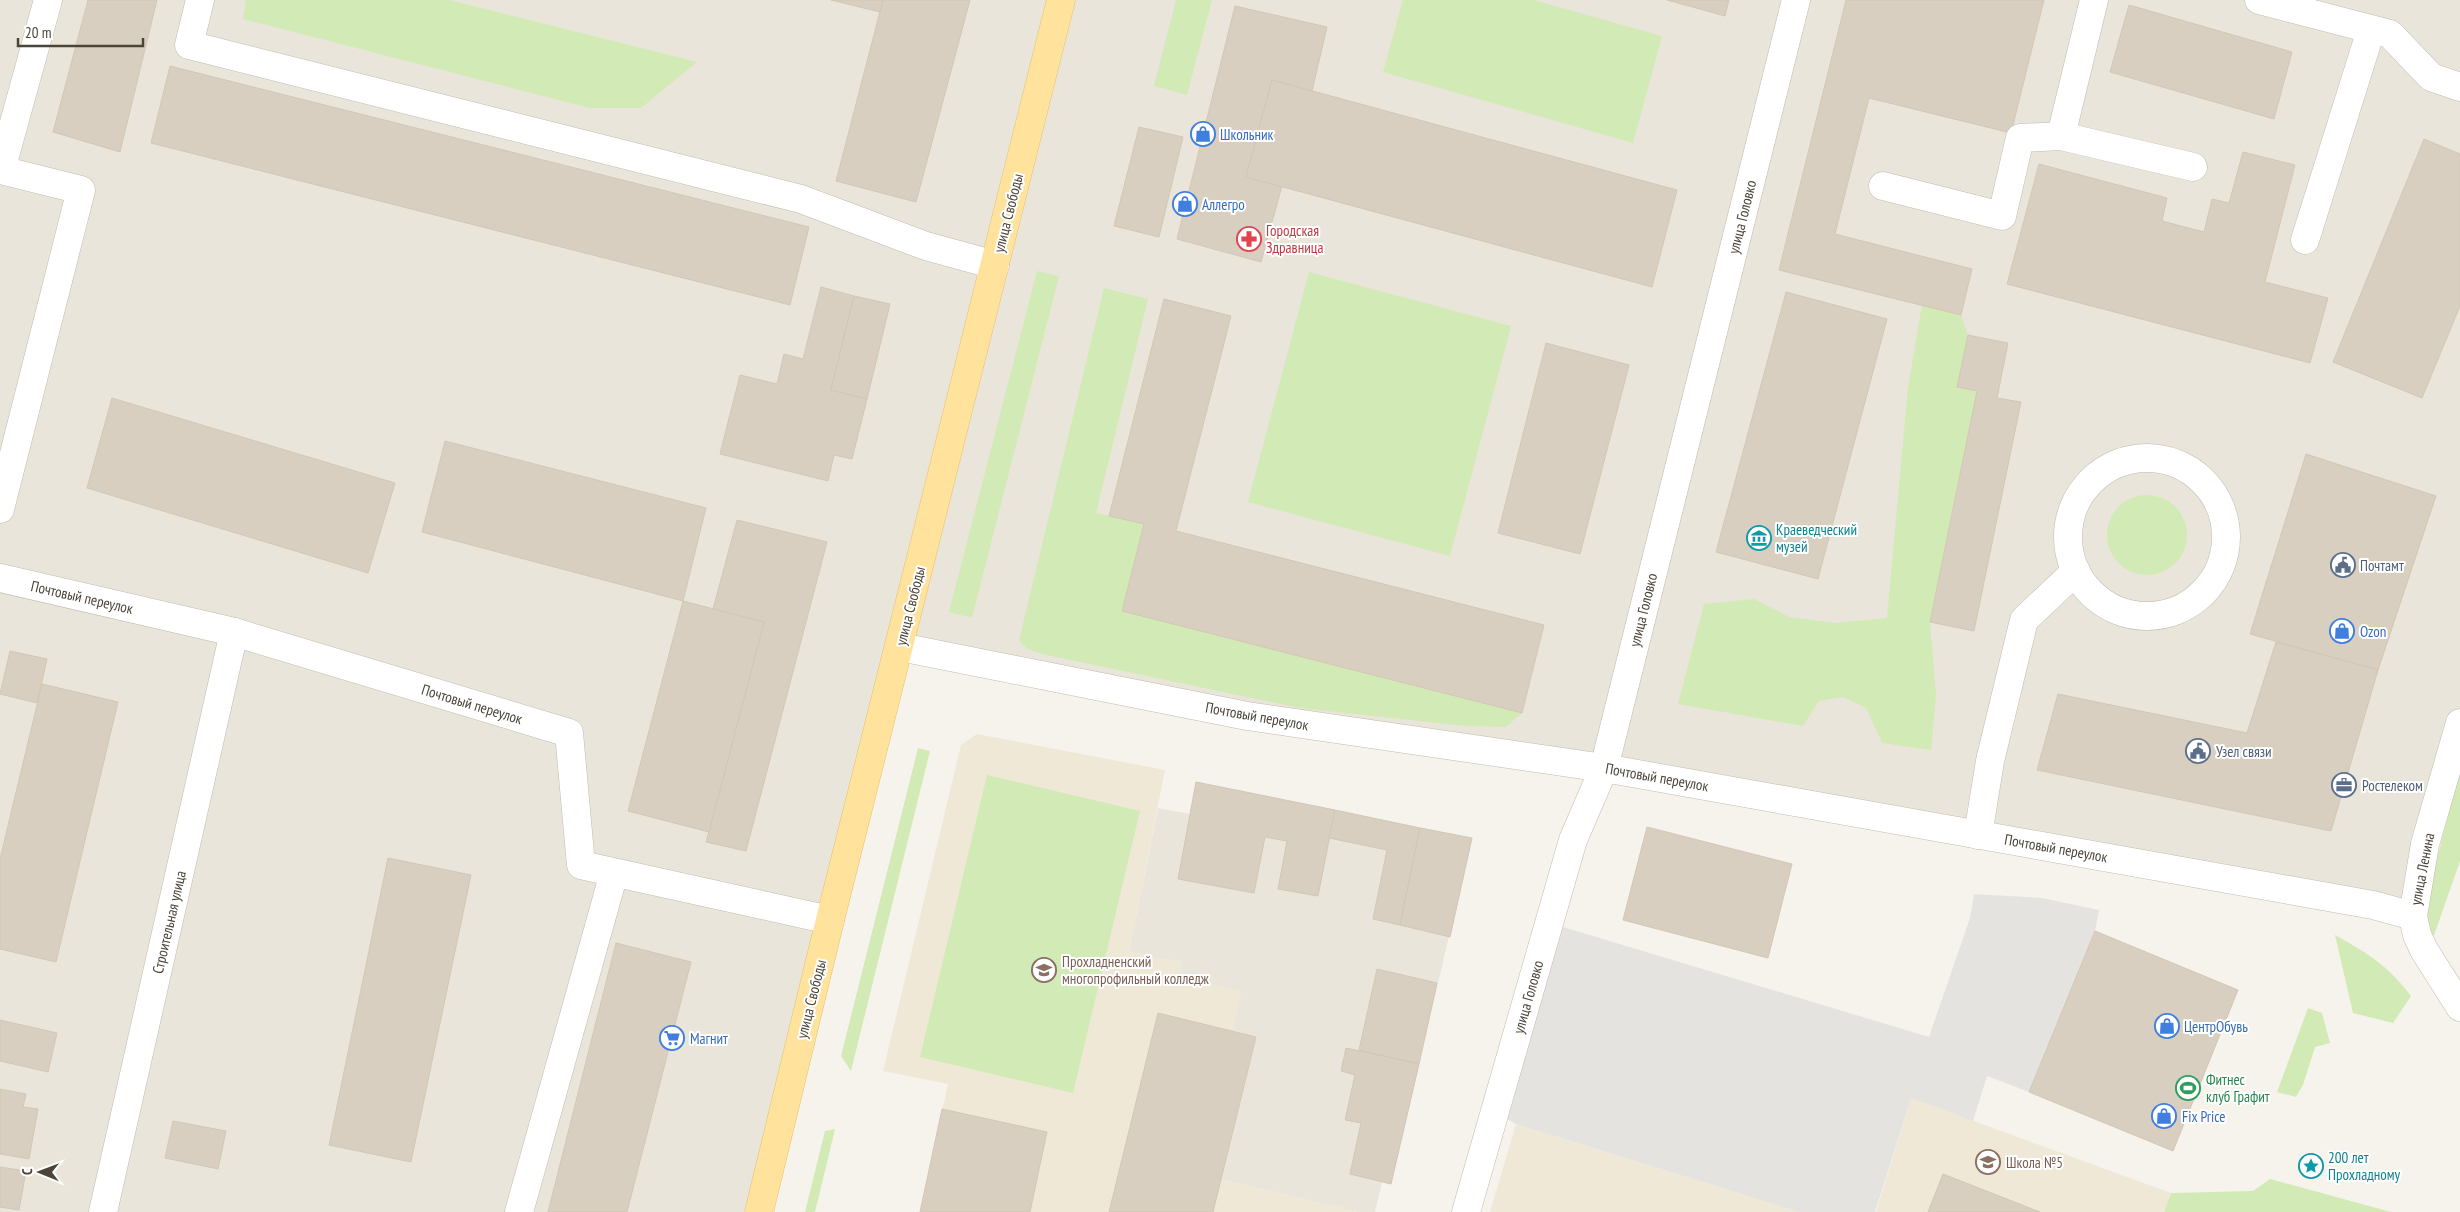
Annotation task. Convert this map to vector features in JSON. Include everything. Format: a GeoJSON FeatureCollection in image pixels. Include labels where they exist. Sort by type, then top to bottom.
{"type":"FeatureCollection","features":[{"type":"Feature","properties":{"kind":"main road","name":"улица Свободы"},"geometry":{"type":"LineString","coordinates":[[759,1212],[830,920],[1061,0]]}},
{"type":"Feature","properties":{"kind":"street"},"geometry":{"type":"LineString","coordinates":[[0,509],[81,190],[1,170],[48,0]]}},
{"type":"Feature","properties":{"kind":"street"},"geometry":{"type":"LineString","coordinates":[[200,0],[189,45],[801,199],[926,246],[995,265]]}},
{"type":"Feature","properties":{"kind":"street","name":"улица Головко"},"geometry":{"type":"LineString","coordinates":[[1466,1212],[1572,840],[1604,768],[1796,0]]}},
{"type":"Feature","properties":{"kind":"street"},"geometry":{"type":"LineString","coordinates":[[2061,136],[2094,0]]}},
{"type":"Feature","properties":{"kind":"street"},"geometry":{"type":"LineString","coordinates":[[2259,0],[2390,34],[2431,77],[2460,87]]}},
{"type":"Feature","properties":{"kind":"street"},"geometry":{"type":"LineString","coordinates":[[2305,240],[2371,30]]}},
{"type":"Feature","properties":{"kind":"street"},"geometry":{"type":"LineString","coordinates":[[1883,186],[2002,216],[2020,138],[2061,136],[2193,167]]}},
{"type":"Feature","properties":{"kind":"street"},"geometry":{"type":"LineString","coordinates":[[2148,457],[2173,461],[2195,473],[2212,491],[2223,514],[2226,539],[2222,564],[2210,586],[2190,603],[2166,614],[2139,616],[2113,609],[2092,593],[2076,571],[2068,545],[2070,518],[2081,494],[2099,473],[2123,461],[2148,457]]}},
{"type":"Feature","properties":{"kind":"street"},"geometry":{"type":"LineString","coordinates":[[1978,834],[1990,761],[2024,620],[2076,571]]}},
{"type":"Feature","properties":{"kind":"street","name":"Почтовый переулок"},"geometry":{"type":"LineString","coordinates":[[0,578],[234,632],[569,733],[581,866],[830,920]]}},
{"type":"Feature","properties":{"kind":"street","name":"Строительная улица"},"geometry":{"type":"LineString","coordinates":[[103,1212],[234,632]]}},
{"type":"Feature","properties":{"kind":"street","name":"Почтовый переулок"},"geometry":{"type":"LineString","coordinates":[[900,647],[1247,716],[1604,768],[2373,905],[2413,916]]}},
{"type":"Feature","properties":{"kind":"street","name":"улица Ленина"},"geometry":{"type":"LineString","coordinates":[[2460,723],[2425,844],[2413,916],[2417,935],[2424,950],[2460,1007]]}},
{"type":"Feature","properties":{"kind":"street"},"geometry":{"type":"LineString","coordinates":[[519,1212],[614,873]]}},
{"type":"Feature","properties":{"kind":"shaded area"},"geometry":{"type":"Polygon","coordinates":[[[0,0],[1060,0],[759,1212],[0,1212],[0,0]]]}},
{"type":"Feature","properties":{"kind":"shaded area"},"geometry":{"type":"Polygon","coordinates":[[[1061,0],[2460,0],[2460,723],[2413,916],[900,647],[1061,0]]]}},
{"type":"Feature","properties":{"kind":"shaded area","name":"Прохладненский многопрофильный колледж"},"geometry":{"type":"Polygon","coordinates":[[[977,734],[1165,770],[1129,952],[1181,962],[1180,977],[1241,991],[1233,1031],[1256,1037],[1221,1179],[1357,1212],[920,1212],[948,1084],[883,1071],[961,745],[977,734]]]}},
{"type":"Feature","properties":{"kind":"shaded area"},"geometry":{"type":"Polygon","coordinates":[[[1196,782],[1472,838],[1391,1184],[1382,1182],[1375,1212],[1357,1212],[1220,1179],[1255,1037],[1233,1031],[1180,977],[1181,962],[1129,952],[1158,808],[1190,814],[1196,782]]]}},
{"type":"Feature","properties":{"kind":"shaded area"},"geometry":{"type":"Polygon","coordinates":[[[1974,894],[2042,898],[2099,910],[2095,931],[2029,1092],[1987,1076],[1973,1121],[1911,1098],[1875,1212],[1799,1212],[1516,1124],[1505,1118],[1563,927],[1929,1037],[1970,918],[1974,894]]]}},
{"type":"Feature","properties":{"kind":"shaded area","name":"Школа №5"},"geometry":{"type":"Polygon","coordinates":[[[1911,1098],[2171,1193],[2164,1212],[1876,1212],[1911,1098]]]}},
{"type":"Feature","properties":{"kind":"shaded area"},"geometry":{"type":"Polygon","coordinates":[[[1516,1124],[1799,1212],[1490,1212],[1516,1124]]]}},
{"type":"Feature","properties":{"kind":"green space"},"geometry":{"type":"Polygon","coordinates":[[[246,0],[449,0],[697,62],[641,108],[590,108],[243,19],[246,0]]]}},
{"type":"Feature","properties":{"kind":"green space"},"geometry":{"type":"Polygon","coordinates":[[[1176,0],[1212,0],[1187,95],[1154,86],[1176,0]]]}},
{"type":"Feature","properties":{"kind":"green space"},"geometry":{"type":"Polygon","coordinates":[[[1403,0],[1534,0],[1662,36],[1633,143],[1383,72],[1403,0]]]}},
{"type":"Feature","properties":{"kind":"green space"},"geometry":{"type":"Polygon","coordinates":[[[1037,271],[1059,276],[972,618],[949,612],[1037,271]]]}},
{"type":"Feature","properties":{"kind":"green space"},"geometry":{"type":"Polygon","coordinates":[[[1309,272],[1511,326],[1450,556],[1248,502],[1309,272]]]}},
{"type":"Feature","properties":{"kind":"green space"},"geometry":{"type":"Polygon","coordinates":[[[1104,288],[1148,299],[1096,513],[1144,524],[1122,611],[1522,713],[1506,727],[1465,726],[1300,708],[1042,654],[1027,649],[1019,640],[1104,288]]]}},
{"type":"Feature","properties":{"kind":"green space"},"geometry":{"type":"Polygon","coordinates":[[[1922,305],[1961,315],[1968,335],[1957,387],[1977,391],[1930,622],[1936,695],[1931,750],[1882,743],[1867,709],[1843,697],[1819,701],[1803,726],[1678,704],[1704,604],[1754,599],[1789,617],[1836,623],[1887,618],[1908,388],[1922,305]]]}},
{"type":"Feature","properties":{"kind":"green space"},"geometry":{"type":"Polygon","coordinates":[[[2147,495],[2162,498],[2175,507],[2184,520],[2187,535],[2184,550],[2175,563],[2162,572],[2147,575],[2132,572],[2119,563],[2110,550],[2107,535],[2110,520],[2119,507],[2132,498],[2147,495]]]}},
{"type":"Feature","properties":{"kind":"green space"},"geometry":{"type":"Polygon","coordinates":[[[918,748],[930,751],[851,1071],[841,1056],[918,748]]]}},
{"type":"Feature","properties":{"kind":"green space"},"geometry":{"type":"Polygon","coordinates":[[[2460,769],[2460,861],[2431,944],[2422,917],[2460,769]]]}},
{"type":"Feature","properties":{"kind":"green space"},"geometry":{"type":"Polygon","coordinates":[[[987,775],[1140,811],[1073,1093],[920,1057],[987,775]]]}},
{"type":"Feature","properties":{"kind":"green space"},"geometry":{"type":"Polygon","coordinates":[[[2335,935],[2377,961],[2394,976],[2411,996],[2393,1023],[2353,1013],[2335,935]]]}},
{"type":"Feature","properties":{"kind":"green space"},"geometry":{"type":"Polygon","coordinates":[[[2308,1008],[2322,1013],[2330,1043],[2315,1047],[2303,1085],[2296,1097],[2277,1092],[2308,1008]]]}},
{"type":"Feature","properties":{"kind":"green space"},"geometry":{"type":"Polygon","coordinates":[[[835,1129],[815,1212],[805,1212],[825,1131],[835,1129]]]}},
{"type":"Feature","properties":{"kind":"green space"},"geometry":{"type":"Polygon","coordinates":[[[2270,1179],[2391,1212],[2164,1212],[2171,1193],[2253,1191],[2270,1179]]]}},
{"type":"Feature","properties":{"kind":"building"},"geometry":{"type":"Polygon","coordinates":[[[88,0],[157,0],[120,152],[53,132],[88,0]]]}},
{"type":"Feature","properties":{"kind":"building"},"geometry":{"type":"Polygon","coordinates":[[[831,0],[883,0],[880,12],[831,0]]]}},
{"type":"Feature","properties":{"kind":"building"},"geometry":{"type":"Polygon","coordinates":[[[883,0],[970,0],[916,202],[836,181],[883,0]]]}},
{"type":"Feature","properties":{"kind":"building"},"geometry":{"type":"Polygon","coordinates":[[[1667,0],[1729,0],[1725,16],[1667,0]]]}},
{"type":"Feature","properties":{"kind":"building"},"geometry":{"type":"Polygon","coordinates":[[[1846,0],[2044,0],[2011,133],[1869,98],[1835,234],[1972,269],[1961,315],[1779,270],[1846,0]]]}},
{"type":"Feature","properties":{"kind":"building"},"geometry":{"type":"Polygon","coordinates":[[[2129,5],[2292,52],[2274,119],[2110,72],[2129,5]]]}},
{"type":"Feature","properties":{"kind":"building"},"geometry":{"type":"Polygon","coordinates":[[[1235,6],[1327,27],[1312,91],[1272,80],[1246,177],[1282,186],[1261,262],[1177,239],[1235,6]]]}},
{"type":"Feature","properties":{"kind":"building"},"geometry":{"type":"Polygon","coordinates":[[[170,66],[809,227],[790,305],[151,143],[170,66]]]}},
{"type":"Feature","properties":{"kind":"building"},"geometry":{"type":"Polygon","coordinates":[[[1272,80],[1677,190],[1652,287],[1246,177],[1272,80]]]}},
{"type":"Feature","properties":{"kind":"building"},"geometry":{"type":"Polygon","coordinates":[[[1139,127],[1183,137],[1159,237],[1114,226],[1139,127]]]}},
{"type":"Feature","properties":{"kind":"building"},"geometry":{"type":"Polygon","coordinates":[[[2424,139],[2460,154],[2460,306],[2422,398],[2333,362],[2424,139]]]}},
{"type":"Feature","properties":{"kind":"building"},"geometry":{"type":"Polygon","coordinates":[[[2243,152],[2295,165],[2265,282],[2328,298],[2310,363],[2007,284],[2039,164],[2167,198],[2162,221],[2204,232],[2212,199],[2229,203],[2243,152]]]}},
{"type":"Feature","properties":{"kind":"building"},"geometry":{"type":"Polygon","coordinates":[[[821,287],[854,296],[831,390],[867,399],[852,459],[834,455],[828,481],[720,454],[740,375],[777,384],[784,354],[803,359],[821,287]]]}},
{"type":"Feature","properties":{"kind":"building"},"geometry":{"type":"Polygon","coordinates":[[[1786,292],[1887,319],[1818,579],[1716,552],[1786,292]]]}},
{"type":"Feature","properties":{"kind":"building"},"geometry":{"type":"Polygon","coordinates":[[[854,296],[890,304],[867,399],[831,390],[854,296]]]}},
{"type":"Feature","properties":{"kind":"building"},"geometry":{"type":"Polygon","coordinates":[[[1164,299],[1231,316],[1176,531],[1544,625],[1522,713],[1122,611],[1144,524],[1109,516],[1164,299]]]}},
{"type":"Feature","properties":{"kind":"building"},"geometry":{"type":"Polygon","coordinates":[[[1968,335],[2008,343],[1997,398],[2021,402],[1974,631],[1930,622],[1977,391],[1957,387],[1968,335]]]}},
{"type":"Feature","properties":{"kind":"building"},"geometry":{"type":"Polygon","coordinates":[[[1546,343],[1629,365],[1580,554],[1498,533],[1546,343]]]}},
{"type":"Feature","properties":{"kind":"building"},"geometry":{"type":"Polygon","coordinates":[[[112,398],[395,483],[368,573],[87,488],[112,398]]]}},
{"type":"Feature","properties":{"kind":"building"},"geometry":{"type":"Polygon","coordinates":[[[445,441],[706,508],[683,601],[422,532],[445,441]]]}},
{"type":"Feature","properties":{"kind":"building","name":"Почтамт"},"geometry":{"type":"Polygon","coordinates":[[[2306,454],[2436,496],[2378,670],[2250,634],[2306,454]]]}},
{"type":"Feature","properties":{"kind":"building"},"geometry":{"type":"Polygon","coordinates":[[[737,520],[827,542],[746,851],[706,842],[764,622],[713,609],[737,520]]]}},
{"type":"Feature","properties":{"kind":"building"},"geometry":{"type":"Polygon","coordinates":[[[683,601],[764,622],[709,832],[628,811],[683,601]]]}},
{"type":"Feature","properties":{"kind":"building","name":"Узел связи"},"geometry":{"type":"Polygon","coordinates":[[[2276,642],[2378,670],[2331,831],[2037,770],[2058,694],[2247,733],[2276,642]]]}},
{"type":"Feature","properties":{"kind":"building"},"geometry":{"type":"Polygon","coordinates":[[[10,651],[47,659],[37,703],[0,694],[10,651]]]}},
{"type":"Feature","properties":{"kind":"building"},"geometry":{"type":"Polygon","coordinates":[[[42,684],[118,702],[56,962],[0,949],[0,859],[42,684]]]}},
{"type":"Feature","properties":{"kind":"building"},"geometry":{"type":"Polygon","coordinates":[[[1196,782],[1335,810],[1318,896],[1278,889],[1287,841],[1265,837],[1254,893],[1178,879],[1196,782]]]}},
{"type":"Feature","properties":{"kind":"building"},"geometry":{"type":"Polygon","coordinates":[[[1335,810],[1420,828],[1400,925],[1373,919],[1387,850],[1329,838],[1335,810]]]}},
{"type":"Feature","properties":{"kind":"building"},"geometry":{"type":"Polygon","coordinates":[[[1647,827],[1792,864],[1768,958],[1623,920],[1647,827]]]}},
{"type":"Feature","properties":{"kind":"building"},"geometry":{"type":"Polygon","coordinates":[[[1420,828],[1472,838],[1450,937],[1400,925],[1420,828]]]}},
{"type":"Feature","properties":{"kind":"building"},"geometry":{"type":"Polygon","coordinates":[[[388,858],[471,875],[411,1162],[329,1145],[388,858]]]}},
{"type":"Feature","properties":{"kind":"building"},"geometry":{"type":"Polygon","coordinates":[[[2095,931],[2238,990],[2173,1151],[2029,1092],[2095,931]]]}},
{"type":"Feature","properties":{"kind":"building"},"geometry":{"type":"Polygon","coordinates":[[[616,943],[691,962],[627,1212],[548,1212],[616,943]]]}},
{"type":"Feature","properties":{"kind":"building"},"geometry":{"type":"Polygon","coordinates":[[[1377,969],[1437,983],[1419,1064],[1359,1050],[1377,969]]]}},
{"type":"Feature","properties":{"kind":"building"},"geometry":{"type":"Polygon","coordinates":[[[1158,1013],[1256,1037],[1213,1212],[1109,1212],[1158,1013]]]}},
{"type":"Feature","properties":{"kind":"building"},"geometry":{"type":"Polygon","coordinates":[[[0,1020],[57,1033],[48,1072],[0,1061],[0,1020]]]}},
{"type":"Feature","properties":{"kind":"building"},"geometry":{"type":"Polygon","coordinates":[[[1346,1048],[1419,1064],[1391,1184],[1350,1174],[1361,1123],[1345,1120],[1355,1075],[1341,1071],[1346,1048]]]}},
{"type":"Feature","properties":{"kind":"building"},"geometry":{"type":"Polygon","coordinates":[[[0,1089],[26,1094],[23,1107],[38,1109],[29,1159],[0,1154],[0,1089]]]}},
{"type":"Feature","properties":{"kind":"building"},"geometry":{"type":"Polygon","coordinates":[[[942,1109],[1047,1132],[1030,1212],[920,1212],[942,1109]]]}},
{"type":"Feature","properties":{"kind":"building"},"geometry":{"type":"Polygon","coordinates":[[[173,1121],[226,1131],[218,1169],[165,1158],[173,1121]]]}},
{"type":"Feature","properties":{"kind":"building"},"geometry":{"type":"Polygon","coordinates":[[[0,1167],[26,1171],[19,1210],[0,1207],[0,1167]]]}},
{"type":"Feature","properties":{"kind":"building"},"geometry":{"type":"Polygon","coordinates":[[[1943,1174],[2040,1212],[1928,1212],[1943,1174]]]}},
{"type":"Feature","properties":{"kind":"place","name":"Школьник"},"geometry":{"type":"Point","coordinates":[1203,134]}},
{"type":"Feature","properties":{"kind":"place","name":"Аллегро"},"geometry":{"type":"Point","coordinates":[1185,204]}},
{"type":"Feature","properties":{"kind":"place","name":"Городская Здравница"},"geometry":{"type":"Point","coordinates":[1249,239]}},
{"type":"Feature","properties":{"kind":"place","name":"Краеведческий музей"},"geometry":{"type":"Point","coordinates":[1759,538]}},
{"type":"Feature","properties":{"kind":"place","name":"Почтамт"},"geometry":{"type":"Point","coordinates":[2343,565]}},
{"type":"Feature","properties":{"kind":"place","name":"Ozon"},"geometry":{"type":"Point","coordinates":[2342,631]}},
{"type":"Feature","properties":{"kind":"place","name":"Узел связи"},"geometry":{"type":"Point","coordinates":[2198,751]}},
{"type":"Feature","properties":{"kind":"place","name":"Ростелеком"},"geometry":{"type":"Point","coordinates":[2344,785]}},
{"type":"Feature","properties":{"kind":"place","name":"Прохладненский многопрофильный колледж"},"geometry":{"type":"Point","coordinates":[1044,970]}},
{"type":"Feature","properties":{"kind":"place","name":"ЦентрОбувь"},"geometry":{"type":"Point","coordinates":[2167,1026]}},
{"type":"Feature","properties":{"kind":"place","name":"Магнит"},"geometry":{"type":"Point","coordinates":[672,1038]}},
{"type":"Feature","properties":{"kind":"place","name":"Фитнес клуб Графит"},"geometry":{"type":"Point","coordinates":[2188,1088]}},
{"type":"Feature","properties":{"kind":"place","name":"Fix Price"},"geometry":{"type":"Point","coordinates":[2164,1116]}},
{"type":"Feature","properties":{"kind":"place","name":"Школа №5"},"geometry":{"type":"Point","coordinates":[1988,1162]}},
{"type":"Feature","properties":{"kind":"place","name":"200 лет Прохладному"},"geometry":{"type":"Point","coordinates":[2311,1166]}}]}
